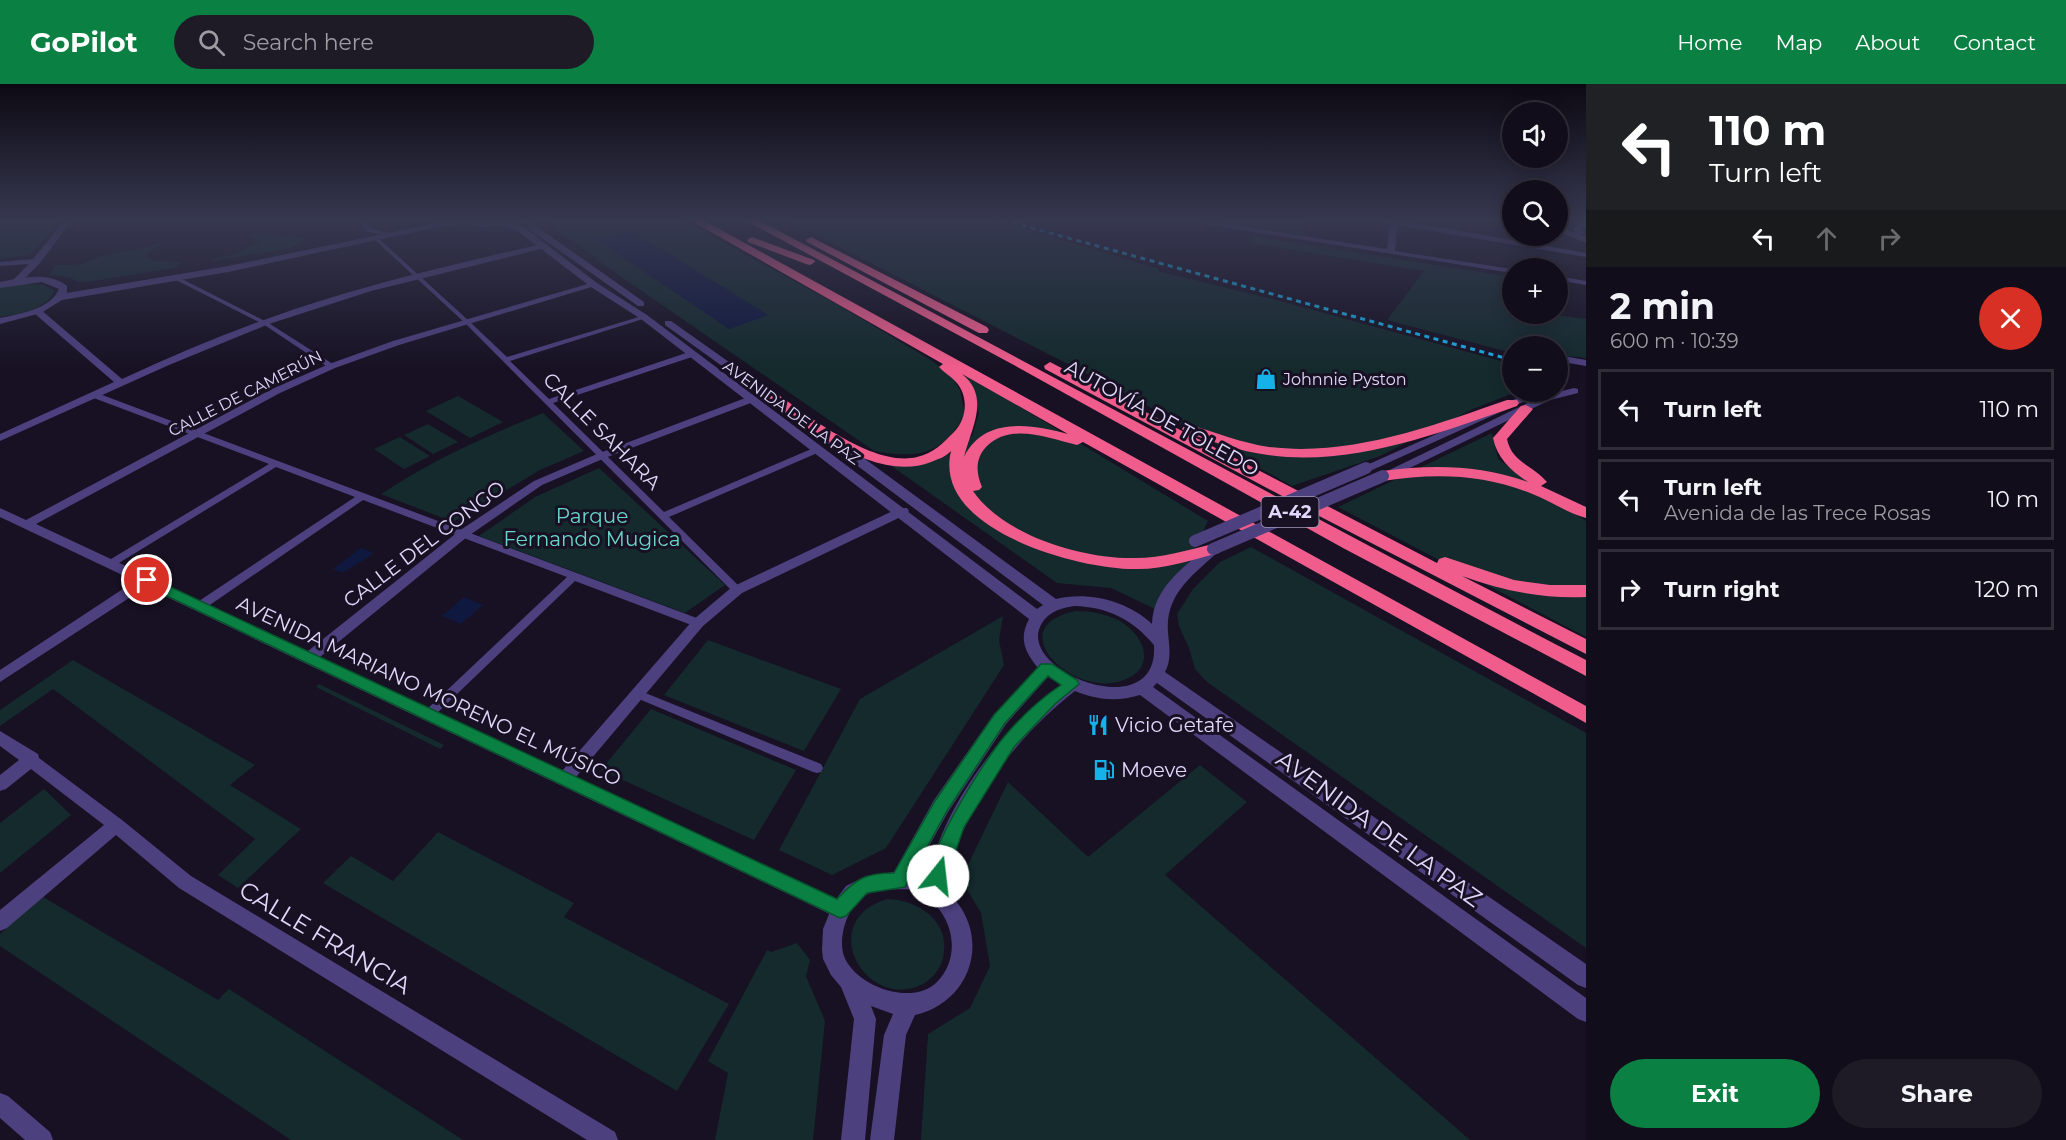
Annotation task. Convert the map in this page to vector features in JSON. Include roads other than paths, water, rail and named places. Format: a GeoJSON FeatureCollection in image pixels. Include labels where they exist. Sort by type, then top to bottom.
{"type":"FeatureCollection","features":[{"type":"Feature","properties":{"kind":"highway"},"geometry":{"type":"LineString","coordinates":[[785,269],[1586,715]]}},
{"type":"Feature","properties":{"kind":"highway"},"geometry":{"type":"LineString","coordinates":[[827,269],[871,286]]}},
{"type":"Feature","properties":{"kind":"highway","name":"AUTOVÍA DE TOLEDO"},"geometry":{"type":"LineString","coordinates":[[840,269],[1016,361],[1182,454],[1586,669]]}},
{"type":"Feature","properties":{"kind":"highway","name":"AUTOVÍA DE TOLEDO"},"geometry":{"type":"LineString","coordinates":[[868,269],[1329,515],[1586,647]]}},
{"type":"Feature","properties":{"kind":"highway"},"geometry":{"type":"LineString","coordinates":[[892,328],[903,340],[949,369],[960,379],[971,399],[972,409],[957,457],[957,473],[971,500],[1009,531],[1060,552],[1103,561],[1136,564],[1213,549]]}},
{"type":"Feature","properties":{"kind":"highway"},"geometry":{"type":"LineString","coordinates":[[1028,354],[1065,367],[1204,436],[1275,452],[1310,454],[1356,450],[1519,406]]}},
{"type":"Feature","properties":{"kind":"highway"},"geometry":{"type":"LineString","coordinates":[[759,396],[853,450],[878,460],[899,462],[928,458],[950,446],[969,422]]}},
{"type":"Feature","properties":{"kind":"highway"},"geometry":{"type":"LineString","coordinates":[[1519,406],[1500,438],[1501,450],[1513,464],[1530,477],[1586,512]]}},
{"type":"Feature","properties":{"kind":"highway"},"geometry":{"type":"LineString","coordinates":[[1147,471],[1082,442],[1053,433],[1028,430],[1005,431],[983,439],[971,458],[968,472],[984,504],[1014,525],[1055,543],[1101,552],[1146,555],[1195,541]]}},
{"type":"Feature","properties":{"kind":"highway"},"geometry":{"type":"LineString","coordinates":[[1383,476],[1412,470],[1445,469],[1482,472],[1514,480],[1550,494],[1586,512]]}},
{"type":"Feature","properties":{"kind":"highway"},"geometry":{"type":"LineString","coordinates":[[1329,515],[1384,534],[1467,572],[1500,582],[1531,590],[1566,593],[1586,591]]}},
{"type":"Feature","properties":{"kind":"street"},"geometry":{"type":"LineString","coordinates":[[15,283],[29,269]]}},
{"type":"Feature","properties":{"kind":"street"},"geometry":{"type":"LineString","coordinates":[[37,280],[41,269]]}},
{"type":"Feature","properties":{"kind":"street"},"geometry":{"type":"LineString","coordinates":[[0,321],[38,311],[63,293],[191,269]]}},
{"type":"Feature","properties":{"kind":"street"},"geometry":{"type":"LineString","coordinates":[[63,293],[176,278],[218,269]]}},
{"type":"Feature","properties":{"kind":"street","name":"CALLE SAHARA"},"geometry":{"type":"LineString","coordinates":[[411,269],[467,322],[737,590]]}},
{"type":"Feature","properties":{"kind":"street"},"geometry":{"type":"LineString","coordinates":[[0,438],[121,383],[265,323],[343,297],[445,269]]}},
{"type":"Feature","properties":{"kind":"street"},"geometry":{"type":"LineString","coordinates":[[573,269],[644,317],[692,354],[759,396],[819,449],[903,511],[1037,618]]}},
{"type":"Feature","properties":{"kind":"street","name":"AVENIDA DE LA PAZ"},"geometry":{"type":"LineString","coordinates":[[589,269],[759,396],[1054,605]]}},
{"type":"Feature","properties":{"kind":"street"},"geometry":{"type":"LineString","coordinates":[[176,278],[265,323],[332,366]]}},
{"type":"Feature","properties":{"kind":"street"},"geometry":{"type":"LineString","coordinates":[[0,285],[37,280],[56,283],[63,293]]}},
{"type":"Feature","properties":{"kind":"street"},"geometry":{"type":"LineString","coordinates":[[1568,280],[1586,283]]}},
{"type":"Feature","properties":{"kind":"street","name":"CALLE DE CAMERÚN"},"geometry":{"type":"LineString","coordinates":[[26,525],[276,391],[332,366],[467,322],[594,285]]}},
{"type":"Feature","properties":{"kind":"street"},"geometry":{"type":"LineString","coordinates":[[38,311],[121,383]]}},
{"type":"Feature","properties":{"kind":"street"},"geometry":{"type":"LineString","coordinates":[[505,360],[644,317]]}},
{"type":"Feature","properties":{"kind":"street"},"geometry":{"type":"LineString","coordinates":[[547,402],[692,354]]}},
{"type":"Feature","properties":{"kind":"street"},"geometry":{"type":"LineString","coordinates":[[1568,360],[1586,363]]}},
{"type":"Feature","properties":{"kind":"street"},"geometry":{"type":"LineString","coordinates":[[1195,541],[1519,406],[1580,392]]}},
{"type":"Feature","properties":{"kind":"street"},"geometry":{"type":"LineString","coordinates":[[94,395],[699,623]]}},
{"type":"Feature","properties":{"kind":"street","name":"CALLE DEL CONGO"},"geometry":{"type":"LineString","coordinates":[[309,658],[463,534],[538,483],[601,456],[759,396]]}},
{"type":"Feature","properties":{"kind":"street"},"geometry":{"type":"LineString","coordinates":[[1163,646],[1143,623],[1123,610],[1099,602],[1075,601],[1054,605],[1037,618],[1031,633],[1034,651],[1047,668],[1072,684],[1096,692],[1121,693],[1149,681],[1162,660],[1163,646],[1162,607],[1176,582],[1213,549],[1383,476],[1525,402]]}},
{"type":"Feature","properties":{"kind":"street"},"geometry":{"type":"LineString","coordinates":[[662,516],[819,449]]}},
{"type":"Feature","properties":{"kind":"street"},"geometry":{"type":"LineString","coordinates":[[110,564],[274,464]]}},
{"type":"Feature","properties":{"kind":"street"},"geometry":{"type":"LineString","coordinates":[[200,606],[362,496]]}},
{"type":"Feature","properties":{"kind":"street"},"geometry":{"type":"LineString","coordinates":[[565,779],[699,623],[737,590],[903,511]]}},
{"type":"Feature","properties":{"kind":"street","name":"AVENIDA MARIANO MORENO EL MÚSICO"},"geometry":{"type":"LineString","coordinates":[[0,512],[840,910]]}},
{"type":"Feature","properties":{"kind":"street"},"geometry":{"type":"LineString","coordinates":[[429,714],[573,576]]}},
{"type":"Feature","properties":{"kind":"street"},"geometry":{"type":"LineString","coordinates":[[0,677],[147,580]]}},
{"type":"Feature","properties":{"kind":"street"},"geometry":{"type":"LineString","coordinates":[[899,881],[941,806],[1000,719],[1047,668]]}},
{"type":"Feature","properties":{"kind":"street","name":"AVENIDA DE LA PAZ"},"geometry":{"type":"LineString","coordinates":[[1149,681],[1586,977]]}},
{"type":"Feature","properties":{"kind":"street","name":"AVENIDA DE LA PAZ"},"geometry":{"type":"LineString","coordinates":[[1149,681],[1586,1011]]}},
{"type":"Feature","properties":{"kind":"street"},"geometry":{"type":"LineString","coordinates":[[935,893],[942,859],[957,823],[1009,742],[1050,700],[1072,684]]}},
{"type":"Feature","properties":{"kind":"street"},"geometry":{"type":"LineString","coordinates":[[638,694],[817,768]]}},
{"type":"Feature","properties":{"kind":"street","name":"CALLE FRANCIA"},"geometry":{"type":"LineString","coordinates":[[0,737],[32,759],[185,882],[607,1140]]}},
{"type":"Feature","properties":{"kind":"street"},"geometry":{"type":"LineString","coordinates":[[1,782],[32,759]]}},
{"type":"Feature","properties":{"kind":"street"},"geometry":{"type":"LineString","coordinates":[[0,922],[116,825]]}},
{"type":"Feature","properties":{"kind":"street"},"geometry":{"type":"LineString","coordinates":[[850,981],[883,1000],[908,1005],[932,999],[956,976],[962,947],[956,915],[935,893],[916,883],[899,881],[883,881],[861,886],[840,910],[833,933],[834,959],[850,981],[865,1018],[853,1140]]}},
{"type":"Feature","properties":{"kind":"street"},"geometry":{"type":"LineString","coordinates":[[882,1140],[895,1035],[908,1005]]}},
{"type":"Feature","properties":{"kind":"street"},"geometry":{"type":"LineString","coordinates":[[0,1104],[42,1140]]}},
{"type":"Feature","properties":{"kind":"water"},"geometry":{"type":"Polygon","coordinates":[[[640,269],[694,269],[768,315],[729,329],[640,269]]]}},
{"type":"Feature","properties":{"kind":"water"},"geometry":{"type":"Polygon","coordinates":[[[361,548],[372,552],[372,555],[342,573],[333,569],[361,548]]]}},
{"type":"Feature","properties":{"kind":"water"},"geometry":{"type":"Polygon","coordinates":[[[464,597],[483,605],[461,624],[442,616],[464,597]]]}},
{"type":"Feature","properties":{"kind":"railway"},"geometry":{"type":"LineString","coordinates":[[1182,269],[1502,357]]}},
{"type":"Feature","properties":{"kind":"place","name":"Johnnie Pyston"},"geometry":{"type":"Point","coordinates":[1266,379]}},
{"type":"Feature","properties":{"kind":"place","name":"Vicio Getafe"},"geometry":{"type":"Point","coordinates":[1098,725]}},
{"type":"Feature","properties":{"kind":"place","name":"Moeve"},"geometry":{"type":"Point","coordinates":[1104,770]}},
{"type":"Feature","properties":{"kind":"park label","name":"Parque Fernando Mugica"},"geometry":{"type":"Point","coordinates":[592,528]}}]}
